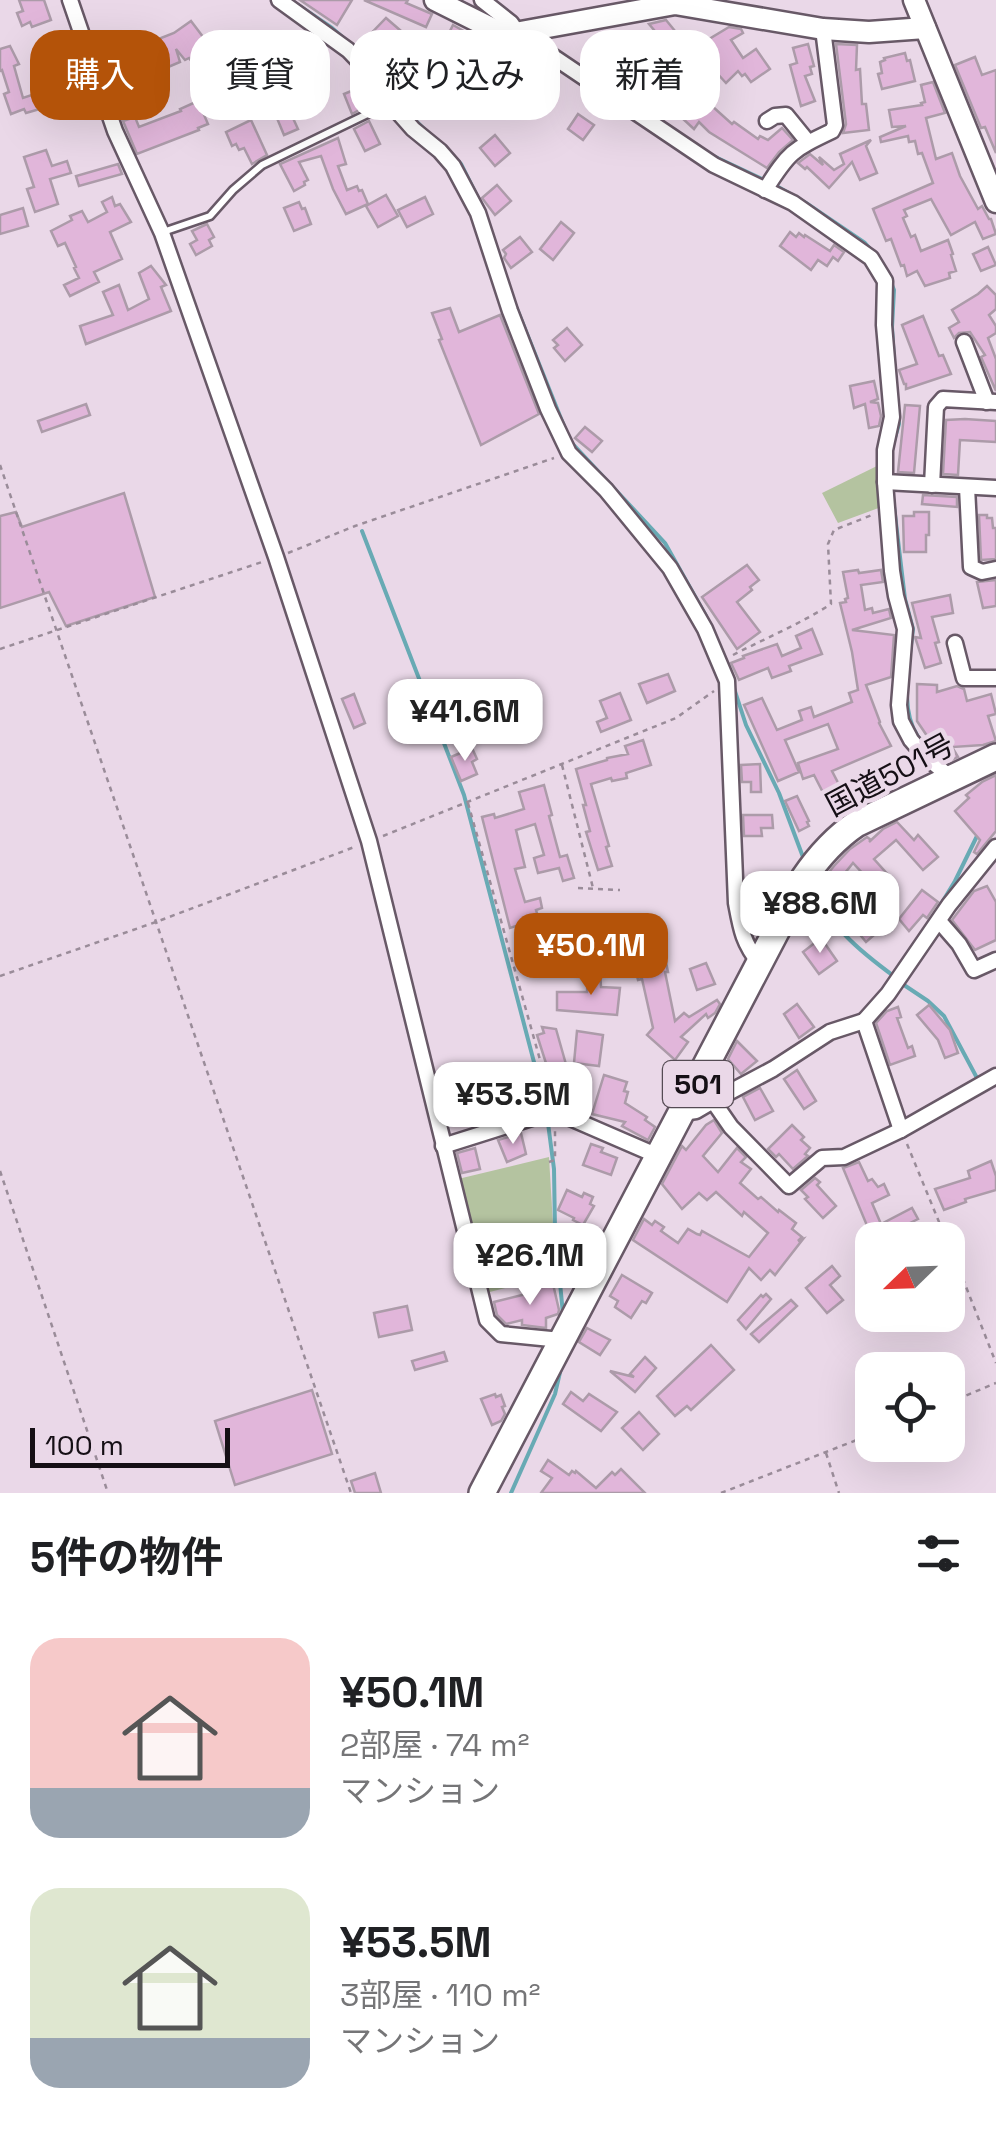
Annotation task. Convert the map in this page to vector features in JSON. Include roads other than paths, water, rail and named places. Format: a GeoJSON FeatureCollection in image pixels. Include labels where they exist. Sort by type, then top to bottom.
{"type":"FeatureCollection","features":[{"type":"Feature","properties":{"kind":"highway","name":"国道501号"},"geometry":{"type":"LineString","coordinates":[[482,1493],[804,878],[826,848],[856,824],[996,756]]}},
{"type":"Feature","properties":{"kind":"main road"},"geometry":{"type":"LineString","coordinates":[[434,0],[498,30]]}},
{"type":"Feature","properties":{"kind":"main road"},"geometry":{"type":"LineString","coordinates":[[914,0],[996,202]]}},
{"type":"Feature","properties":{"kind":"main road"},"geometry":{"type":"LineString","coordinates":[[534,30],[675,4],[823,28],[869,32],[925,28]]}},
{"type":"Feature","properties":{"kind":"street"},"geometry":{"type":"LineString","coordinates":[[70,0],[116,131],[162,233],[276,558],[369,842],[487,1320],[500,1334],[561,1340]]}},
{"type":"Feature","properties":{"kind":"street"},"geometry":{"type":"LineString","coordinates":[[278,0],[350,52]]}},
{"type":"Feature","properties":{"kind":"street"},"geometry":{"type":"LineString","coordinates":[[482,0],[516,30]]}},
{"type":"Feature","properties":{"kind":"street"},"geometry":{"type":"LineString","coordinates":[[765,190],[786,157],[832,132],[836,125],[823,28]]}},
{"type":"Feature","properties":{"kind":"street"},"geometry":{"type":"LineString","coordinates":[[560,61],[714,165],[793,203],[870,258],[885,281],[884,325],[892,417],[885,450],[891,483],[887,509],[894,584],[905,630],[901,721],[924,755],[952,779]]}},
{"type":"Feature","properties":{"kind":"street"},"geometry":{"type":"LineString","coordinates":[[767,121],[786,115],[808,142]]}},
{"type":"Feature","properties":{"kind":"street"},"geometry":{"type":"LineString","coordinates":[[405,120],[440,151],[462,182],[484,229],[548,410],[569,452],[670,568],[720,662],[727,682],[736,903],[742,937],[760,964]]}},
{"type":"Feature","properties":{"kind":"street"},"geometry":{"type":"LineString","coordinates":[[932,485],[936,407],[942,399],[992,402],[964,342]]}},
{"type":"Feature","properties":{"kind":"street"},"geometry":{"type":"LineString","coordinates":[[891,483],[996,488]]}},
{"type":"Feature","properties":{"kind":"street"},"geometry":{"type":"LineString","coordinates":[[968,487],[971,566],[982,572],[996,569]]}},
{"type":"Feature","properties":{"kind":"street"},"geometry":{"type":"LineString","coordinates":[[955,642],[964,678],[996,678]]}},
{"type":"Feature","properties":{"kind":"street"},"geometry":{"type":"LineString","coordinates":[[682,1113],[696,1111],[773,1069],[830,1032],[864,1020],[888,994],[949,905],[994,857]]}},
{"type":"Feature","properties":{"kind":"street"},"geometry":{"type":"LineString","coordinates":[[940,921],[974,970],[996,960]]}},
{"type":"Feature","properties":{"kind":"street"},"geometry":{"type":"LineString","coordinates":[[864,1020],[901,1130]]}},
{"type":"Feature","properties":{"kind":"street"},"geometry":{"type":"LineString","coordinates":[[713,1101],[732,1127],[789,1186],[822,1158],[844,1158],[996,1076]]}},
{"type":"Feature","properties":{"kind":"street"},"geometry":{"type":"LineString","coordinates":[[443,1146],[554,1111],[658,1156]]}},
{"type":"Feature","properties":{"kind":"lane"},"geometry":{"type":"LineString","coordinates":[[162,233],[210,216],[262,165],[356,120]]}},
{"type":"Feature","properties":{"kind":"waterway"},"geometry":{"type":"LineString","coordinates":[[298,5],[347,41]]}},
{"type":"Feature","properties":{"kind":"waterway"},"geometry":{"type":"LineString","coordinates":[[415,120],[429,134]]}},
{"type":"Feature","properties":{"kind":"waterway"},"geometry":{"type":"LineString","coordinates":[[451,154],[461,164],[484,210]]}},
{"type":"Feature","properties":{"kind":"waterway"},"geometry":{"type":"LineString","coordinates":[[709,154],[764,180]]}},
{"type":"Feature","properties":{"kind":"waterway"},"geometry":{"type":"LineString","coordinates":[[773,184],[872,251]]}},
{"type":"Feature","properties":{"kind":"waterway"},"geometry":{"type":"LineString","coordinates":[[892,285],[894,360]]}},
{"type":"Feature","properties":{"kind":"waterway"},"geometry":{"type":"LineString","coordinates":[[515,304],[570,441],[665,543],[706,616]]}},
{"type":"Feature","properties":{"kind":"waterway"},"geometry":{"type":"LineString","coordinates":[[892,448],[899,424],[896,389]]}},
{"type":"Feature","properties":{"kind":"waterway"},"geometry":{"type":"LineString","coordinates":[[893,498],[905,599],[913,629],[909,661]]}},
{"type":"Feature","properties":{"kind":"waterway"},"geometry":{"type":"LineString","coordinates":[[362,531],[464,795],[546,1108],[563,1314]]}},
{"type":"Feature","properties":{"kind":"waterway"},"geometry":{"type":"LineString","coordinates":[[710,625],[722,652]]}},
{"type":"Feature","properties":{"kind":"waterway"},"geometry":{"type":"LineString","coordinates":[[733,685],[746,725],[779,793],[803,857]]}},
{"type":"Feature","properties":{"kind":"waterway"},"geometry":{"type":"LineString","coordinates":[[907,696],[914,730],[952,769]]}},
{"type":"Feature","properties":{"kind":"waterway"},"geometry":{"type":"LineString","coordinates":[[935,914],[978,834]]}},
{"type":"Feature","properties":{"kind":"waterway"},"geometry":{"type":"LineString","coordinates":[[813,884],[836,925],[895,977]]}},
{"type":"Feature","properties":{"kind":"waterway"},"geometry":{"type":"LineString","coordinates":[[901,983],[944,1016],[977,1078],[983,1079]]}},
{"type":"Feature","properties":{"kind":"waterway"},"geometry":{"type":"LineString","coordinates":[[511,1493],[555,1394],[561,1368]]}}]}
